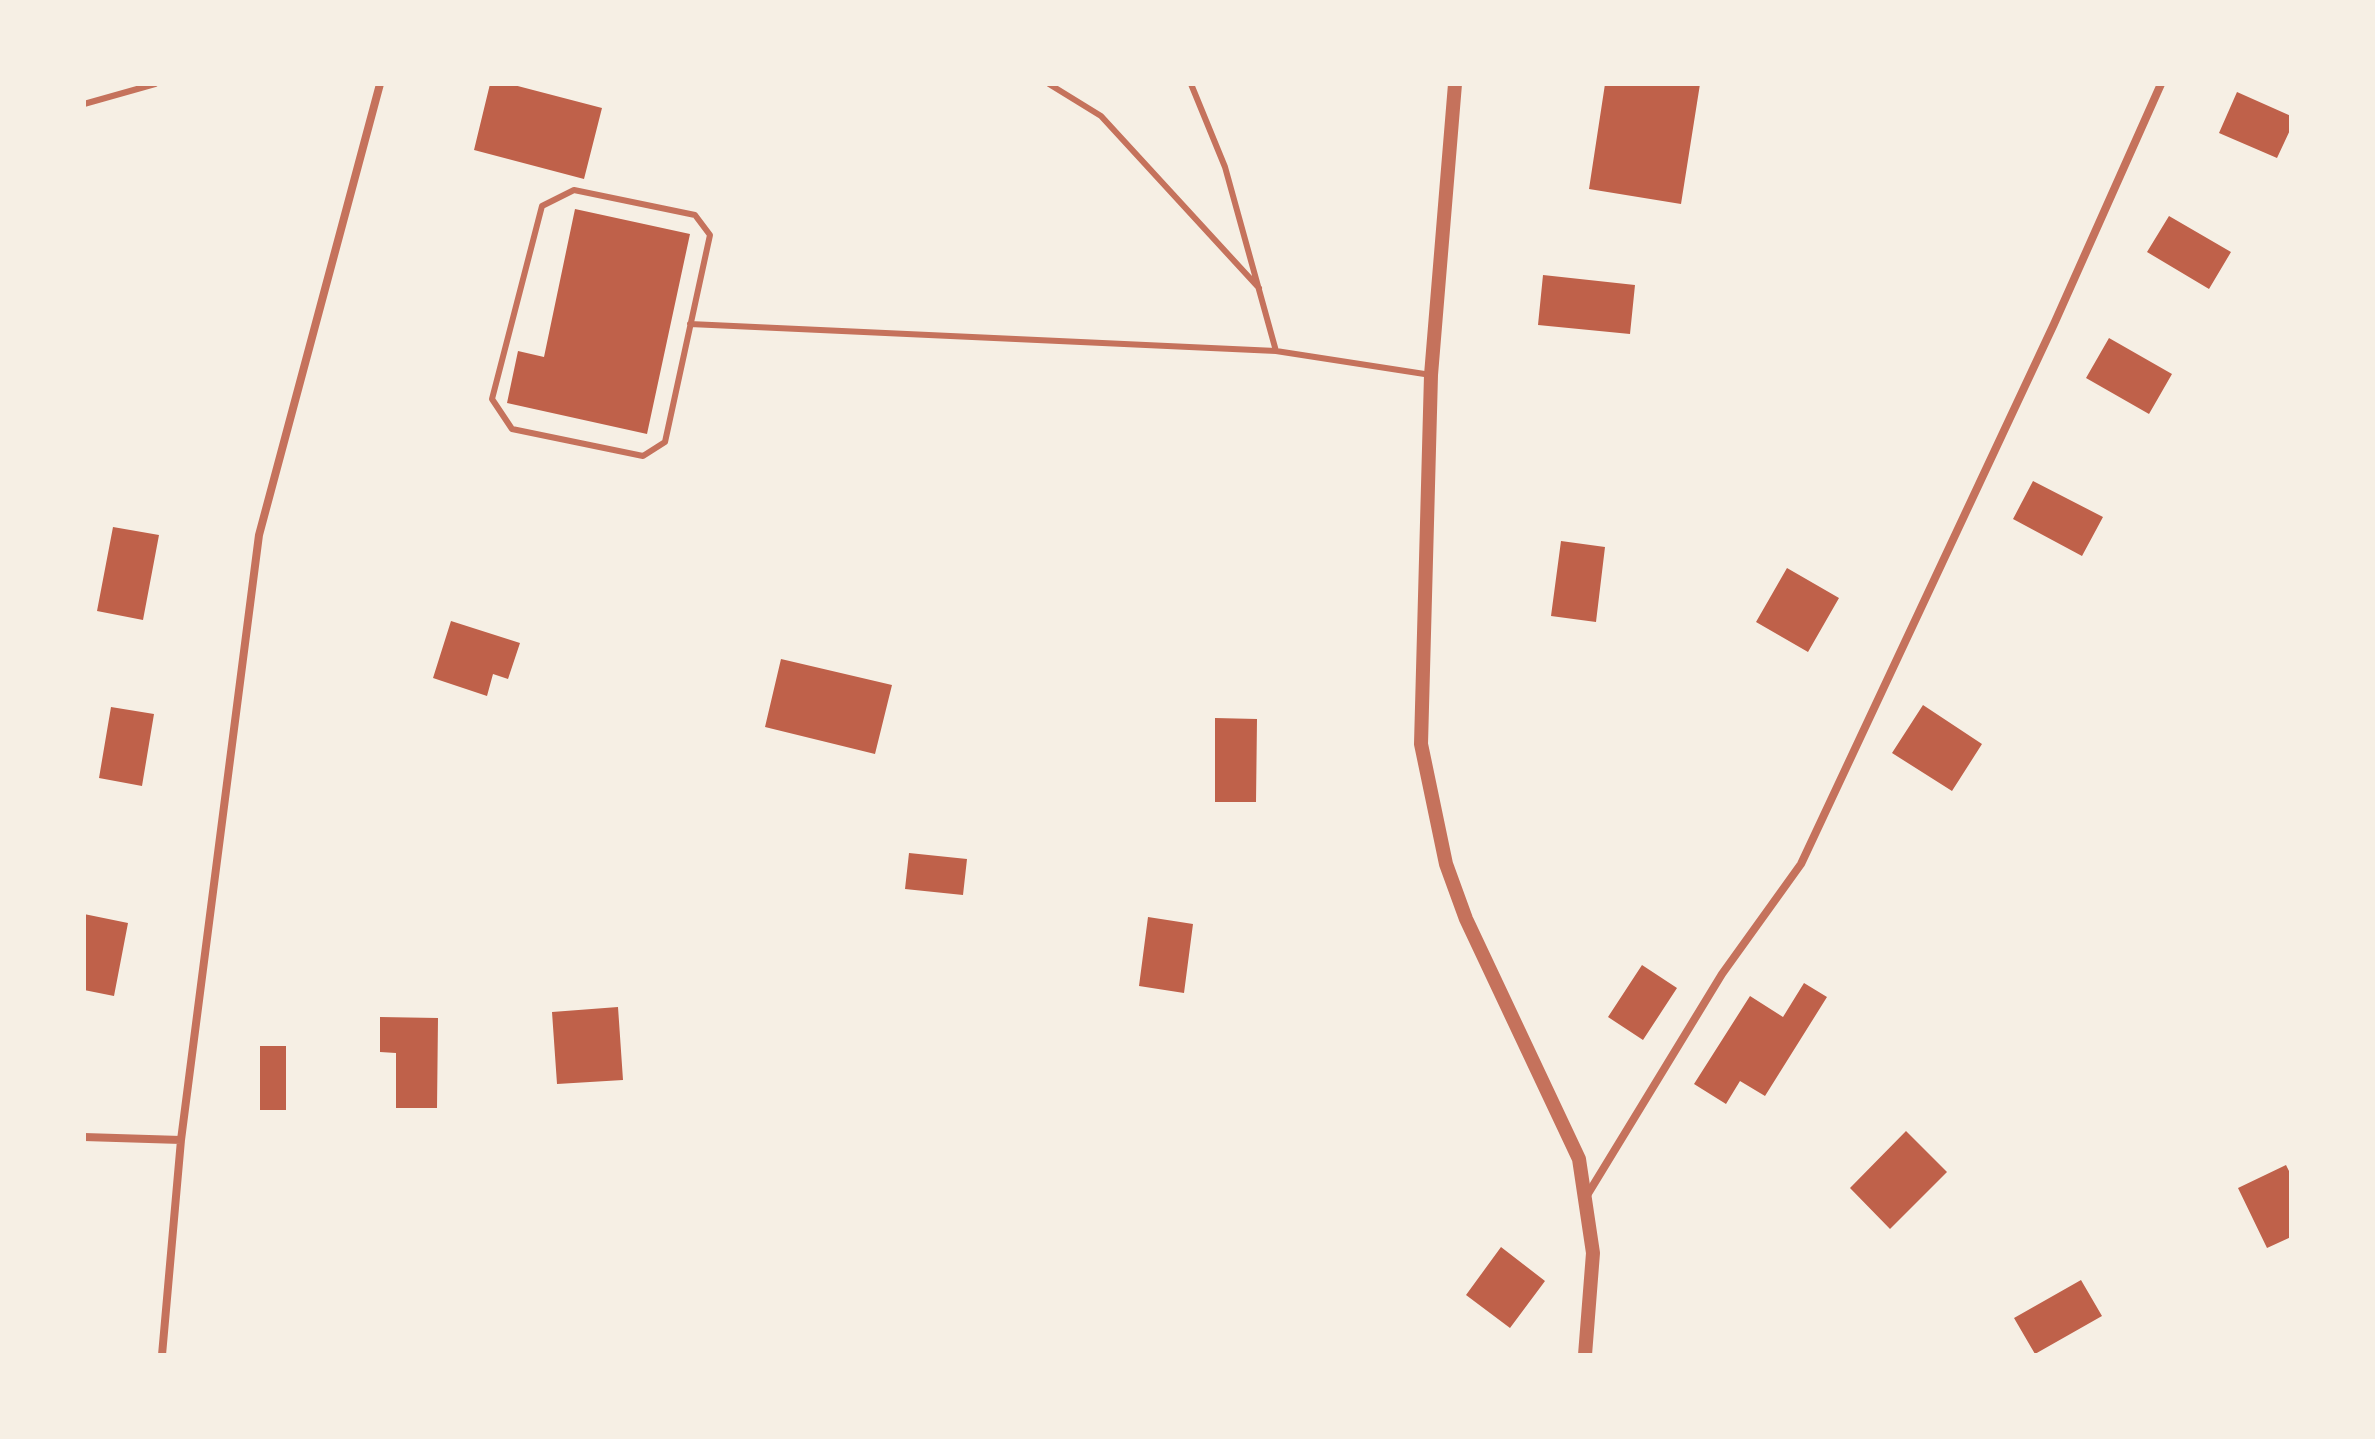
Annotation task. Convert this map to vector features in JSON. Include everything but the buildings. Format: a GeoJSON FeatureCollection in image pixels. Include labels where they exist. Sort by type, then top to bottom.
{"type":"FeatureCollection","features":[{"type":"Feature","properties":{"kind":"street"},"geometry":{"type":"LineString","coordinates":[[162,1355],[181,1140],[259,535],[380,84]]}},
{"type":"Feature","properties":{"kind":"street"},"geometry":{"type":"LineString","coordinates":[[1455,84],[1431,375],[1421,744],[1446,864],[1506,1006],[1579,1159],[1593,1253],[1585,1355]]}},
{"type":"Feature","properties":{"kind":"street"},"geometry":{"type":"LineString","coordinates":[[1585,1199],[1722,974],[1801,864],[2054,324],[2161,84]]}},
{"type":"Feature","properties":{"kind":"street"},"geometry":{"type":"LineString","coordinates":[[84,1137],[181,1140]]}},
{"type":"Feature","properties":{"kind":"lane"},"geometry":{"type":"LineString","coordinates":[[84,104],[155,84]]}},
{"type":"Feature","properties":{"kind":"lane"},"geometry":{"type":"LineString","coordinates":[[1049,84],[1101,116],[1259,288]]}},
{"type":"Feature","properties":{"kind":"lane"},"geometry":{"type":"LineString","coordinates":[[1191,84],[1225,167],[1276,351]]}},
{"type":"Feature","properties":{"kind":"lane"},"geometry":{"type":"LineString","coordinates":[[574,190],[695,215],[710,235],[690,324],[665,442],[643,456],[512,429],[492,399],[542,206],[574,190]]}},
{"type":"Feature","properties":{"kind":"lane"},"geometry":{"type":"LineString","coordinates":[[690,324],[1276,351],[1431,375]]}}]}
